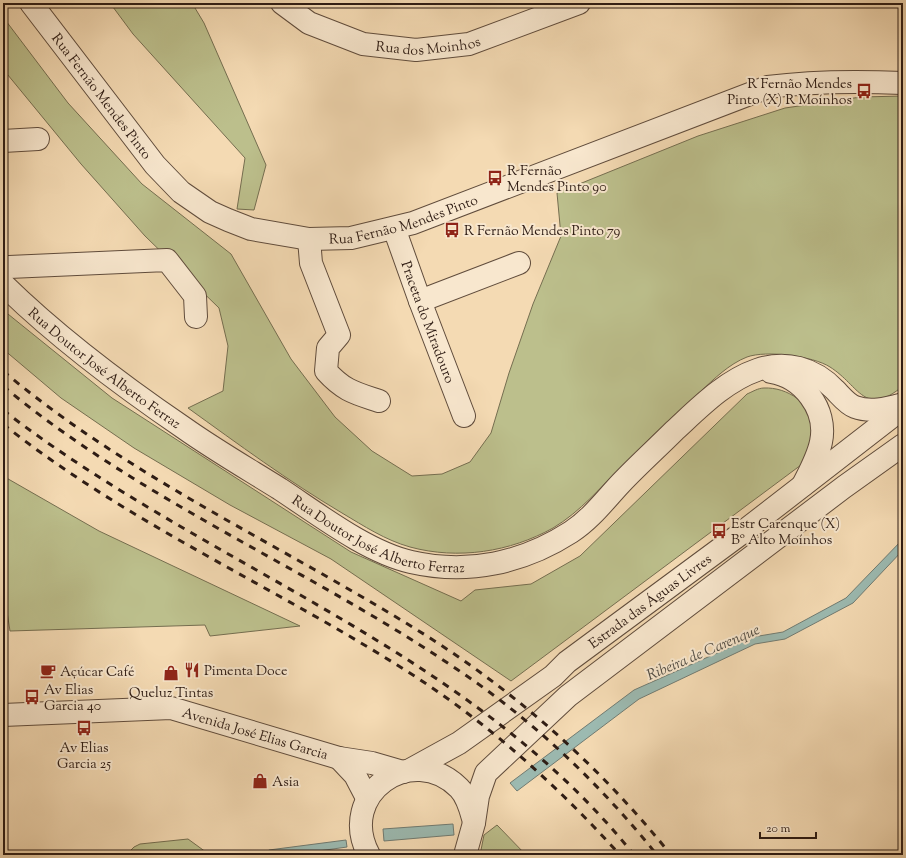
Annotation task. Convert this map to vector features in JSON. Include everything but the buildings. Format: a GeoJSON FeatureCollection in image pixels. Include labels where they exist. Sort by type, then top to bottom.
{"type":"FeatureCollection","features":[{"type":"Feature","properties":{"kind":"street","name":"Rua Fernão Mendes Pinto"},"geometry":{"type":"LineString","coordinates":[[31,3],[155,165],[181,192],[210,212],[250,229],[309,239],[351,238],[413,223],[768,87],[805,82],[842,81],[903,83]]}},
{"type":"Feature","properties":{"kind":"street","name":"Rua dos Moinhos"},"geometry":{"type":"LineString","coordinates":[[282,3],[309,23],[363,44],[416,50],[469,44],[579,3]]}},
{"type":"Feature","properties":{"kind":"street"},"geometry":{"type":"LineString","coordinates":[[3,141],[38,139]]}},
{"type":"Feature","properties":{"kind":"street","name":"Praceta do Miradouro"},"geometry":{"type":"LineString","coordinates":[[394,228],[464,416]]}},
{"type":"Feature","properties":{"kind":"street"},"geometry":{"type":"LineString","coordinates":[[309,239],[311,263],[339,335],[328,348],[326,371],[338,384],[353,392],[379,401]]}},
{"type":"Feature","properties":{"kind":"street"},"geometry":{"type":"LineString","coordinates":[[3,271],[9,267],[167,260],[195,296],[196,317]]}},
{"type":"Feature","properties":{"kind":"street"},"geometry":{"type":"LineString","coordinates":[[420,301],[519,263]]}},
{"type":"Feature","properties":{"kind":"street","name":"Rua Doutor José Alberto Ferraz"},"geometry":{"type":"LineString","coordinates":[[3,284],[31,311],[97,365],[185,429],[335,525],[376,549],[397,558],[440,567],[484,566],[514,560],[532,553],[572,531],[591,516],[628,476],[698,409],[728,384],[758,369],[773,365],[791,365],[806,369],[822,378],[854,407],[868,410],[884,409],[903,404]]}},
{"type":"Feature","properties":{"kind":"street"},"geometry":{"type":"LineString","coordinates":[[758,369],[778,373],[798,384],[809,395],[818,410],[822,428],[821,441],[817,457],[803,485]]}},
{"type":"Feature","properties":{"kind":"street","name":"Estrada das Águas Livres"},"geometry":{"type":"LineString","coordinates":[[367,798],[386,779],[406,771],[459,743],[553,676],[567,662],[740,535],[903,408]]}},
{"type":"Feature","properties":{"kind":"street","name":"Estrada das Águas Livres"},"geometry":{"type":"LineString","coordinates":[[465,855],[474,823],[478,796],[486,773],[568,696],[838,491],[901,448]]}},
{"type":"Feature","properties":{"kind":"street","name":"Avenida José Elias Garcia"},"geometry":{"type":"LineString","coordinates":[[3,715],[171,708],[339,758],[372,763],[406,771],[436,774],[449,780],[460,789],[469,803],[474,823]]}},
{"type":"Feature","properties":{"kind":"street","name":"Avenida José Elias Garcia"},"geometry":{"type":"LineString","coordinates":[[339,758],[354,776],[367,798]]}},
{"type":"Feature","properties":{"kind":"street"},"geometry":{"type":"LineString","coordinates":[[367,798],[362,813],[360,829],[364,847],[369,855]]}},
{"type":"Feature","properties":{"kind":"green space"},"geometry":{"type":"Polygon","coordinates":[[[110,3],[192,3],[204,23],[266,165],[254,210],[237,209],[245,158],[133,34],[110,3]]]}},
{"type":"Feature","properties":{"kind":"green space"},"geometry":{"type":"Polygon","coordinates":[[[3,17],[68,103],[142,184],[231,254],[291,359],[335,417],[372,451],[412,476],[442,474],[470,462],[491,433],[509,373],[533,304],[561,236],[557,193],[698,136],[785,108],[861,97],[903,96],[903,386],[890,395],[879,399],[871,399],[863,396],[840,375],[822,363],[801,357],[777,354],[747,357],[740,360],[716,377],[651,437],[581,507],[553,528],[519,543],[502,548],[465,553],[428,551],[392,541],[367,528],[302,488],[188,408],[223,391],[228,346],[219,308],[145,236],[81,164],[3,69],[3,17]]]}},
{"type":"Feature","properties":{"kind":"green space"},"geometry":{"type":"Polygon","coordinates":[[[3,310],[112,398],[351,552],[461,601],[475,590],[531,584],[580,556],[747,394],[757,389],[773,388],[781,390],[797,398],[809,411],[814,433],[810,447],[801,465],[511,681],[331,559],[230,505],[134,448],[61,398],[3,349],[3,310]]]}},
{"type":"Feature","properties":{"kind":"green space"},"geometry":{"type":"Polygon","coordinates":[[[3,476],[99,531],[300,626],[210,636],[205,625],[10,631],[3,586],[3,476]]]}},
{"type":"Feature","properties":{"kind":"green space"},"geometry":{"type":"Polygon","coordinates":[[[497,825],[526,855],[480,855],[484,835],[497,825]]]}},
{"type":"Feature","properties":{"kind":"green space"},"geometry":{"type":"Polygon","coordinates":[[[188,839],[210,855],[126,855],[134,847],[140,844],[188,839]]]}},
{"type":"Feature","properties":{"kind":"water"},"geometry":{"type":"Polygon","coordinates":[[[903,539],[903,550],[853,603],[785,639],[755,644],[639,699],[517,791],[510,783],[634,690],[753,637],[783,632],[846,598],[903,539]]]}},
{"type":"Feature","properties":{"kind":"water"},"geometry":{"type":"Polygon","coordinates":[[[453,824],[454,835],[384,841],[383,829],[453,824]]]}},
{"type":"Feature","properties":{"kind":"water"},"geometry":{"type":"Polygon","coordinates":[[[346,840],[347,847],[290,855],[263,855],[269,850],[346,840]]]}},
{"type":"Feature","properties":{"kind":"railway"},"geometry":{"type":"LineString","coordinates":[[3,371],[53,410],[158,480],[376,605],[464,661],[529,710],[560,737],[618,794],[671,855]]}},
{"type":"Feature","properties":{"kind":"railway"},"geometry":{"type":"LineString","coordinates":[[3,386],[56,427],[112,465],[169,500],[344,599],[402,634],[486,689],[565,755],[613,804],[657,855]]}},
{"type":"Feature","properties":{"kind":"railway"},"geometry":{"type":"LineString","coordinates":[[3,410],[82,466],[164,517],[333,614],[416,665],[494,720],[568,783],[634,855]]}},
{"type":"Feature","properties":{"kind":"railway"},"geometry":{"type":"LineString","coordinates":[[3,424],[50,459],[99,492],[149,523],[355,639],[405,670],[464,710],[519,755],[571,803],[620,855]]}},
{"type":"Feature","properties":{"kind":"place","name":"R Fernão Mendes Pinto (X) R Moínhos"},"geometry":{"type":"Point","coordinates":[864,91]}},
{"type":"Feature","properties":{"kind":"place","name":"R Fernão Mendes Pinto 90"},"geometry":{"type":"Point","coordinates":[495,178]}},
{"type":"Feature","properties":{"kind":"place","name":"R Fernão Mendes Pinto 79"},"geometry":{"type":"Point","coordinates":[452,230]}},
{"type":"Feature","properties":{"kind":"place","name":"Estr Carenque (X) Bº Alto Moínhos"},"geometry":{"type":"Point","coordinates":[719,531]}},
{"type":"Feature","properties":{"kind":"place","name":"Pimenta Doce"},"geometry":{"type":"Point","coordinates":[192,670]}},
{"type":"Feature","properties":{"kind":"place","name":"Açúcar Café"},"geometry":{"type":"Point","coordinates":[48,671]}},
{"type":"Feature","properties":{"kind":"place","name":"Queluz Tintas"},"geometry":{"type":"Point","coordinates":[171,673]}},
{"type":"Feature","properties":{"kind":"place","name":"Av Elias Garcia 40"},"geometry":{"type":"Point","coordinates":[32,697]}},
{"type":"Feature","properties":{"kind":"place","name":"Av Elias Garcia 25"},"geometry":{"type":"Point","coordinates":[84,728]}},
{"type":"Feature","properties":{"kind":"place","name":"Asia"},"geometry":{"type":"Point","coordinates":[260,781]}},
{"type":"Feature","properties":{"kind":"water label","name":"Ribeira de Carenque"},"geometry":{"type":"Point","coordinates":[703,652]}}]}
